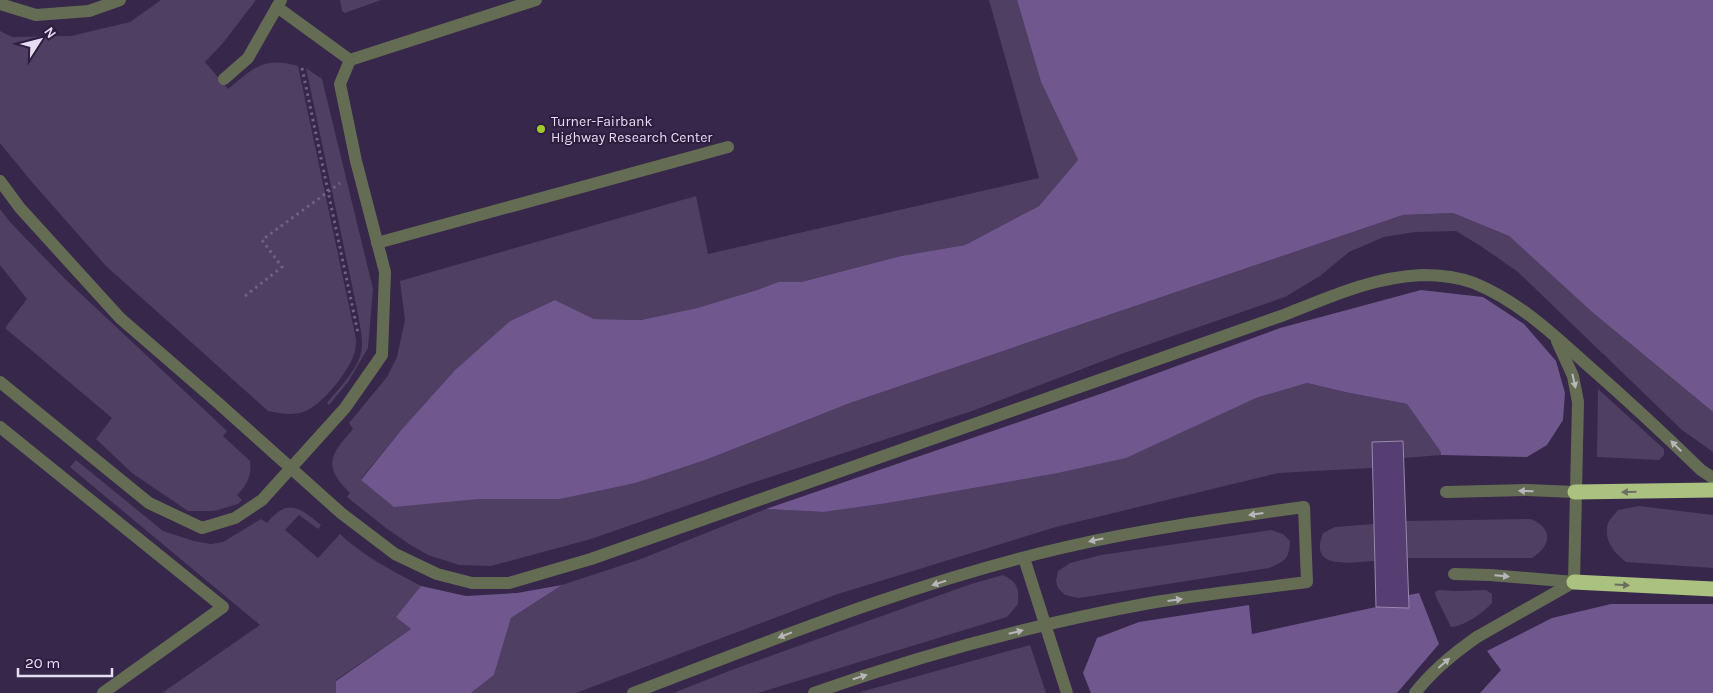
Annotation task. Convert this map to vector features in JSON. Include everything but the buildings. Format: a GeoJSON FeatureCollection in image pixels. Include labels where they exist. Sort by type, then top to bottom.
{"type":"FeatureCollection","features":[{"type":"Feature","properties":{"kind":"highway"},"geometry":{"type":"LineString","coordinates":[[1575,492],[1713,490]]}},
{"type":"Feature","properties":{"kind":"highway"},"geometry":{"type":"LineString","coordinates":[[1574,582],[1713,590]]}},
{"type":"Feature","properties":{"kind":"street"},"geometry":{"type":"LineString","coordinates":[[0,4],[36,15],[89,11],[120,0]]}},
{"type":"Feature","properties":{"kind":"street"},"geometry":{"type":"LineString","coordinates":[[0,382],[149,503],[202,528],[235,518],[255,505],[262,500],[345,408],[382,355],[385,272],[359,170],[340,84],[350,60],[536,0]]}},
{"type":"Feature","properties":{"kind":"street"},"geometry":{"type":"LineString","coordinates":[[224,79],[248,58],[279,3],[350,60]]}},
{"type":"Feature","properties":{"kind":"street"},"geometry":{"type":"LineString","coordinates":[[377,243],[728,147]]}},
{"type":"Feature","properties":{"kind":"street"},"geometry":{"type":"LineString","coordinates":[[0,181],[20,208],[120,318],[341,513],[395,554],[437,574],[472,583],[509,583],[600,555],[1266,322],[1337,294],[1369,283],[1397,277],[1446,276],[1472,282],[1502,298],[1539,322],[1638,410],[1701,470],[1713,478]]}},
{"type":"Feature","properties":{"kind":"street"},"geometry":{"type":"LineString","coordinates":[[1555,336],[1573,376],[1578,402],[1574,582]]}},
{"type":"Feature","properties":{"kind":"street"},"geometry":{"type":"LineString","coordinates":[[0,427],[223,607],[103,693]]}},
{"type":"Feature","properties":{"kind":"street"},"geometry":{"type":"LineString","coordinates":[[1446,492],[1527,490],[1575,492]]}},
{"type":"Feature","properties":{"kind":"street"},"geometry":{"type":"LineString","coordinates":[[633,693],[837,616],[982,569],[1064,547],[1127,533],[1304,507],[1307,582],[1151,603],[1045,624],[930,654],[814,693]]}},
{"type":"Feature","properties":{"kind":"street"},"geometry":{"type":"LineString","coordinates":[[1024,558],[1067,693]]}},
{"type":"Feature","properties":{"kind":"street"},"geometry":{"type":"LineString","coordinates":[[1454,574],[1574,582]]}},
{"type":"Feature","properties":{"kind":"street"},"geometry":{"type":"LineString","coordinates":[[1415,693],[1425,680],[1460,649],[1477,637],[1574,582]]}},
{"type":"Feature","properties":{"kind":"path"},"geometry":{"type":"LineString","coordinates":[[302,68],[358,335]]}},
{"type":"Feature","properties":{"kind":"path"},"geometry":{"type":"LineString","coordinates":[[245,296],[282,267],[262,240],[328,190],[359,170]]}},
{"type":"Feature","properties":{"kind":"shaded area"},"geometry":{"type":"Polygon","coordinates":[[[161,0],[256,0],[223,43],[205,62],[228,89],[252,70],[267,63],[276,62],[298,66],[356,339],[352,359],[342,377],[318,403],[303,412],[290,414],[268,411],[106,266],[0,143],[0,31],[12,37],[71,36],[130,22],[161,0]]]}},
{"type":"Feature","properties":{"kind":"shaded area"},"geometry":{"type":"Polygon","coordinates":[[[340,0],[381,0],[345,13],[342,11],[340,0]]]}},
{"type":"Feature","properties":{"kind":"shaded area"},"geometry":{"type":"Polygon","coordinates":[[[989,0],[1017,0],[1041,82],[1078,160],[1039,206],[965,245],[901,256],[801,282],[778,282],[697,308],[641,320],[594,319],[555,300],[510,321],[455,370],[402,429],[361,479],[478,499],[560,499],[708,459],[850,403],[1403,215],[1453,213],[1509,236],[1592,312],[1713,412],[1713,452],[1682,430],[1518,272],[1456,231],[1415,232],[1384,237],[1349,252],[1320,276],[1285,297],[1124,353],[972,411],[746,485],[591,539],[491,566],[459,565],[428,555],[386,528],[347,497],[350,493],[335,475],[332,461],[339,446],[353,429],[349,423],[387,377],[397,357],[405,320],[400,281],[696,196],[708,254],[1039,178],[989,0]]]}},
{"type":"Feature","properties":{"kind":"shaded area"},"geometry":{"type":"Polygon","coordinates":[[[1017,0],[1713,0],[1713,412],[1592,312],[1509,236],[1453,213],[1403,215],[850,403],[708,459],[635,483],[560,499],[478,499],[394,507],[361,480],[402,429],[455,370],[510,321],[555,300],[594,319],[641,320],[697,308],[778,282],[801,282],[901,256],[965,245],[1039,206],[1078,160],[1041,82],[1017,0]]]}},
{"type":"Feature","properties":{"kind":"shaded area"},"geometry":{"type":"Polygon","coordinates":[[[306,68],[322,79],[373,289],[368,348],[348,382],[329,405],[327,403],[355,368],[361,352],[362,340],[306,68]]]}},
{"type":"Feature","properties":{"kind":"shaded area"},"geometry":{"type":"Polygon","coordinates":[[[0,209],[10,222],[65,279],[227,431],[223,436],[250,461],[248,480],[237,495],[242,500],[238,504],[214,511],[188,511],[132,473],[96,439],[112,418],[5,328],[27,299],[0,265],[0,209]]]}},
{"type":"Feature","properties":{"kind":"shaded area"},"geometry":{"type":"Polygon","coordinates":[[[1421,290],[1483,297],[1524,324],[1556,361],[1565,393],[1563,420],[1547,445],[1527,457],[1441,455],[1441,452],[1407,404],[1307,383],[1256,398],[1126,458],[1053,474],[888,503],[824,512],[766,509],[1103,393],[1280,328],[1421,290]]]}},
{"type":"Feature","properties":{"kind":"shaded area"},"geometry":{"type":"Polygon","coordinates":[[[1307,383],[1407,404],[1442,452],[1441,455],[1404,458],[1403,441],[1372,442],[1372,468],[1278,473],[1056,527],[838,594],[576,693],[471,693],[494,675],[511,618],[562,585],[641,559],[766,509],[824,512],[888,503],[1053,474],[1256,398],[1307,383]]]}},
{"type":"Feature","properties":{"kind":"shaded area"},"geometry":{"type":"Polygon","coordinates":[[[1598,389],[1664,449],[1664,455],[1659,460],[1597,457],[1598,389]]]}},
{"type":"Feature","properties":{"kind":"shaded area"},"geometry":{"type":"Polygon","coordinates":[[[76,460],[163,531],[194,541],[211,544],[223,542],[261,519],[267,523],[281,510],[294,508],[300,510],[321,525],[318,529],[299,515],[285,530],[318,558],[340,534],[368,556],[421,586],[397,617],[411,629],[336,680],[336,693],[162,693],[260,625],[70,467],[76,460]]]}},
{"type":"Feature","properties":{"kind":"shaded area"},"geometry":{"type":"Polygon","coordinates":[[[1639,506],[1713,515],[1713,568],[1626,562],[1614,550],[1608,540],[1608,523],[1618,510],[1639,506]]]}},
{"type":"Feature","properties":{"kind":"shaded area"},"geometry":{"type":"Polygon","coordinates":[[[1531,519],[1544,528],[1547,538],[1543,548],[1532,558],[1407,558],[1406,521],[1531,519]]]}},
{"type":"Feature","properties":{"kind":"shaded area"},"geometry":{"type":"Polygon","coordinates":[[[1374,524],[1374,561],[1334,562],[1326,559],[1321,554],[1320,545],[1323,533],[1335,527],[1374,524]]]}},
{"type":"Feature","properties":{"kind":"shaded area"},"geometry":{"type":"Polygon","coordinates":[[[1271,530],[1283,534],[1290,541],[1289,552],[1285,559],[1269,568],[1079,598],[1065,595],[1058,588],[1056,581],[1058,571],[1070,563],[1101,555],[1271,530]]]}},
{"type":"Feature","properties":{"kind":"shaded area"},"geometry":{"type":"Polygon","coordinates":[[[1003,575],[1015,583],[1018,594],[1018,604],[1007,617],[758,693],[673,693],[971,584],[1003,575]]]}},
{"type":"Feature","properties":{"kind":"shaded area"},"geometry":{"type":"Polygon","coordinates":[[[562,585],[511,618],[494,675],[471,693],[336,693],[336,681],[411,629],[396,617],[421,586],[466,596],[517,593],[562,585]]]}},
{"type":"Feature","properties":{"kind":"shaded area"},"geometry":{"type":"Polygon","coordinates":[[[1439,590],[1486,590],[1492,594],[1492,603],[1473,618],[1451,627],[1436,597],[1435,592],[1439,590]]]}},
{"type":"Feature","properties":{"kind":"shaded area"},"geometry":{"type":"Polygon","coordinates":[[[1419,593],[1439,644],[1397,693],[1091,693],[1083,673],[1097,638],[1139,622],[1249,605],[1252,634],[1376,607],[1409,608],[1409,595],[1419,593]]]}},
{"type":"Feature","properties":{"kind":"shaded area"},"geometry":{"type":"Polygon","coordinates":[[[1611,604],[1713,604],[1713,693],[1480,693],[1501,670],[1487,651],[1552,618],[1611,604]]]}},
{"type":"Feature","properties":{"kind":"shaded area"},"geometry":{"type":"Polygon","coordinates":[[[1030,645],[1046,693],[857,693],[1030,645]]]}},
{"type":"Feature","properties":{"kind":"place","name":"Turner-Fairbank Highway Research Center"},"geometry":{"type":"Point","coordinates":[541,129]}}]}
